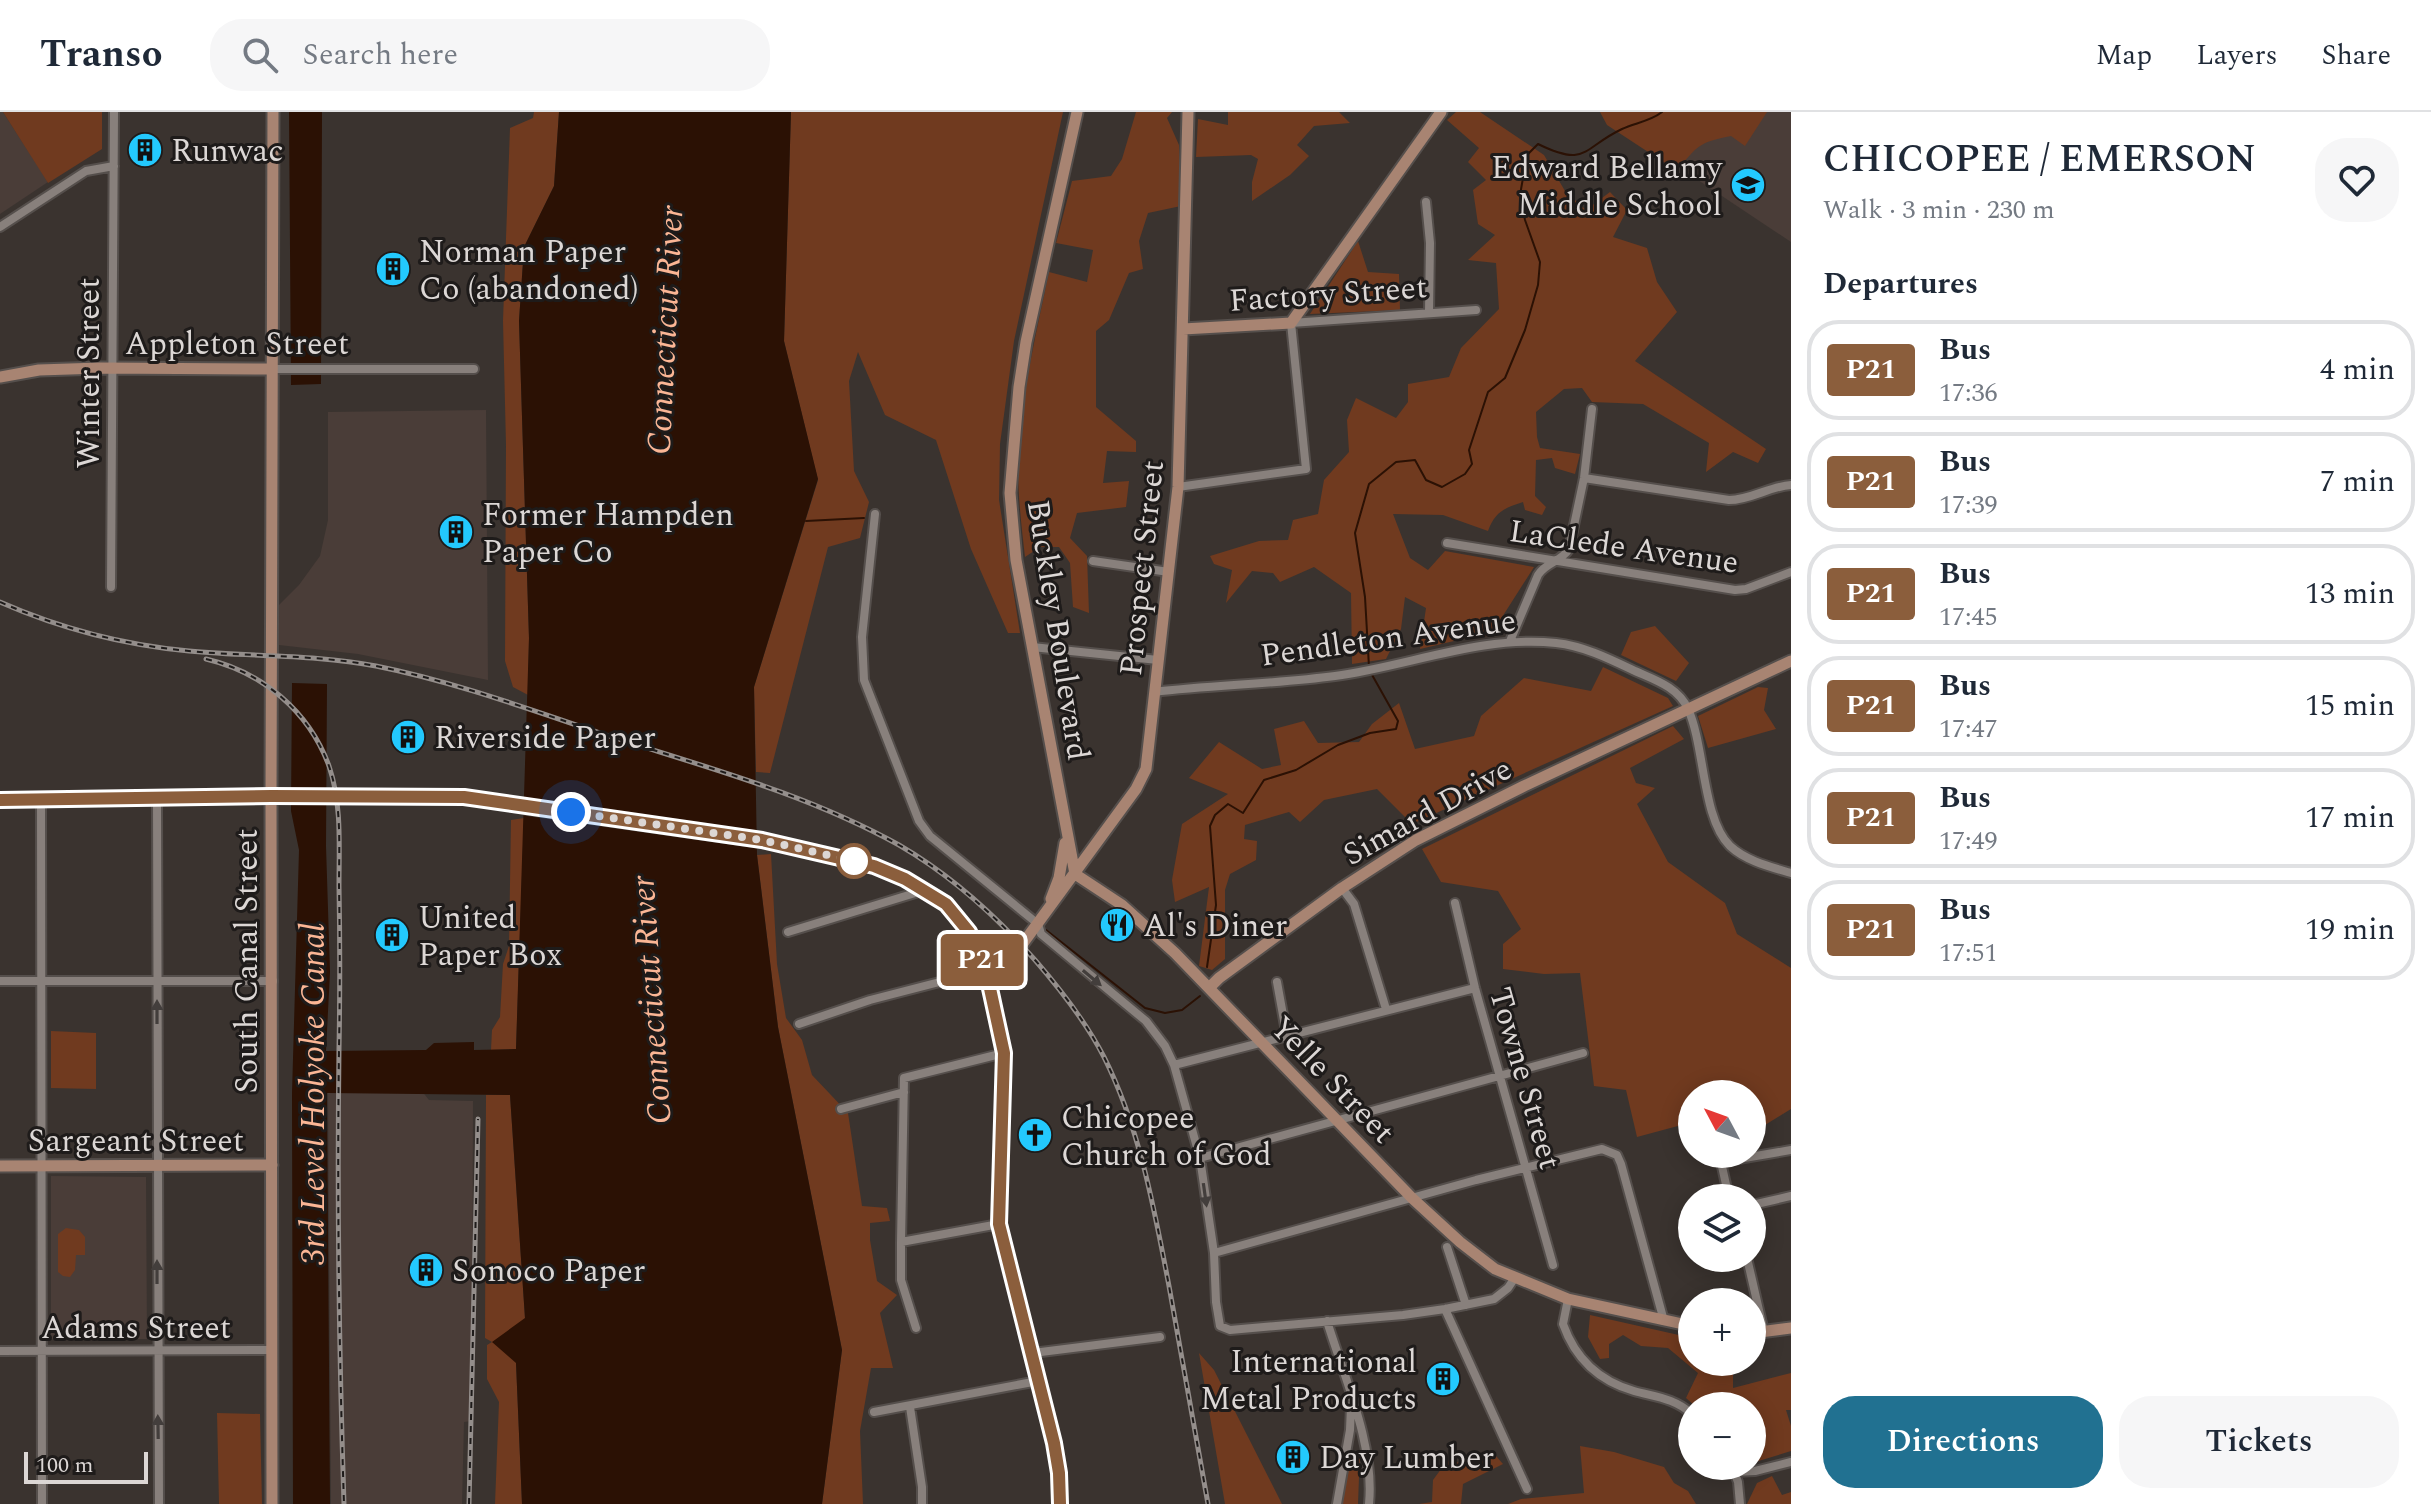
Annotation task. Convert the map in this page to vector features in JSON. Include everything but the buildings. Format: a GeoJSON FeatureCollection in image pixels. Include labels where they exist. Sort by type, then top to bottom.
{"type":"FeatureCollection","features":[{"type":"Feature","properties":{"kind":"street","name":"Winter Street"},"geometry":{"type":"LineString","coordinates":[[111,587],[114,112]]}},
{"type":"Feature","properties":{"kind":"street","name":"South Canal Street"},"geometry":{"type":"LineString","coordinates":[[272,1504],[276,796],[273,112]]}},
{"type":"Feature","properties":{"kind":"street","name":"Buckley Boulevard"},"geometry":{"type":"LineString","coordinates":[[1075,874],[1011,526],[1012,458],[1026,342],[1077,112]]}},
{"type":"Feature","properties":{"kind":"street","name":"Prospect Street"},"geometry":{"type":"LineString","coordinates":[[986,970],[1008,961],[1143,778],[1178,487],[1188,112]]}},
{"type":"Feature","properties":{"kind":"street"},"geometry":{"type":"LineString","coordinates":[[1178,487],[1306,469],[1291,323],[1441,112]]}},
{"type":"Feature","properties":{"kind":"street"},"geometry":{"type":"LineString","coordinates":[[0,227],[86,171],[114,166]]}},
{"type":"Feature","properties":{"kind":"street"},"geometry":{"type":"LineString","coordinates":[[1426,202],[1430,243],[1429,312]]}},
{"type":"Feature","properties":{"kind":"street","name":"Factory Street"},"geometry":{"type":"LineString","coordinates":[[1183,329],[1476,310]]}},
{"type":"Feature","properties":{"kind":"street","name":"Appleton Street"},"geometry":{"type":"LineString","coordinates":[[0,377],[39,370],[474,369]]}},
{"type":"Feature","properties":{"kind":"street"},"geometry":{"type":"LineString","coordinates":[[1510,641],[1538,575],[1542,569],[1564,557],[1569,549],[1584,478],[1592,409]]}},
{"type":"Feature","properties":{"kind":"street"},"geometry":{"type":"LineString","coordinates":[[1584,478],[1729,500],[1743,500],[1790,485]]}},
{"type":"Feature","properties":{"kind":"street"},"geometry":{"type":"LineString","coordinates":[[875,514],[861,660],[864,680],[919,821],[930,836],[1041,919]]}},
{"type":"Feature","properties":{"kind":"street","name":"LaClede Avenue"},"geometry":{"type":"LineString","coordinates":[[1447,543],[1735,590],[1746,589],[1791,572]]}},
{"type":"Feature","properties":{"kind":"street"},"geometry":{"type":"LineString","coordinates":[[1093,561],[1169,572]]}},
{"type":"Feature","properties":{"kind":"street","name":"Pendleton Avenue"},"geometry":{"type":"LineString","coordinates":[[1154,692],[1362,672],[1510,641],[1558,643],[1587,650],[1674,690],[1688,709]]}},
{"type":"Feature","properties":{"kind":"street"},"geometry":{"type":"LineString","coordinates":[[1032,647],[1158,660]]}},
{"type":"Feature","properties":{"kind":"street"},"geometry":{"type":"LineString","coordinates":[[1791,661],[1688,709],[1708,794],[1722,836],[1737,851],[1760,863],[1791,873]]}},
{"type":"Feature","properties":{"kind":"street","name":"Simard Drive"},"geometry":{"type":"LineString","coordinates":[[1209,988],[1389,855],[1448,823],[1688,709]]}},
{"type":"Feature","properties":{"kind":"street"},"geometry":{"type":"LineString","coordinates":[[0,800],[464,797],[762,840],[874,866],[925,890],[956,914],[969,932],[986,970],[1004,1053],[999,1224],[1056,1453],[1060,1504]]}},
{"type":"Feature","properties":{"kind":"street"},"geometry":{"type":"LineString","coordinates":[[157,799],[159,1504]]}},
{"type":"Feature","properties":{"kind":"street"},"geometry":{"type":"LineString","coordinates":[[41,800],[42,1504]]}},
{"type":"Feature","properties":{"kind":"street"},"geometry":{"type":"LineString","coordinates":[[1066,826],[1059,878],[1041,919],[1041,934],[1146,1021],[1165,1046],[1174,1065],[1200,1158],[1214,1253],[1218,1320],[1224,1328],[1230,1330],[1445,1309],[1494,1299],[1514,1279]]}},
{"type":"Feature","properties":{"kind":"street","name":"Yelle Street"},"geometry":{"type":"LineString","coordinates":[[1075,874],[1122,905],[1209,988],[1412,1198],[1495,1269],[1568,1299],[1678,1324]]}},
{"type":"Feature","properties":{"kind":"street"},"geometry":{"type":"LineString","coordinates":[[1342,888],[1354,904],[1386,1009]]}},
{"type":"Feature","properties":{"kind":"street"},"geometry":{"type":"LineString","coordinates":[[788,932],[925,890]]}},
{"type":"Feature","properties":{"kind":"street","name":"Towne Street"},"geometry":{"type":"LineString","coordinates":[[1455,903],[1475,988],[1553,1265]]}},
{"type":"Feature","properties":{"kind":"street"},"geometry":{"type":"LineString","coordinates":[[799,1024],[870,1000],[986,970]]}},
{"type":"Feature","properties":{"kind":"street"},"geometry":{"type":"LineString","coordinates":[[0,981],[273,981]]}},
{"type":"Feature","properties":{"kind":"street"},"geometry":{"type":"LineString","coordinates":[[1277,982],[1287,1037]]}},
{"type":"Feature","properties":{"kind":"street"},"geometry":{"type":"LineString","coordinates":[[1174,1065],[1475,988]]}},
{"type":"Feature","properties":{"kind":"street"},"geometry":{"type":"LineString","coordinates":[[916,1328],[901,1280],[904,1078],[1004,1053]]}},
{"type":"Feature","properties":{"kind":"street"},"geometry":{"type":"LineString","coordinates":[[1200,1158],[1583,1053]]}},
{"type":"Feature","properties":{"kind":"street"},"geometry":{"type":"LineString","coordinates":[[841,1109],[904,1092]]}},
{"type":"Feature","properties":{"kind":"street"},"geometry":{"type":"LineString","coordinates":[[1214,1253],[1602,1149],[1617,1155],[1621,1164],[1664,1321]]}},
{"type":"Feature","properties":{"kind":"street"},"geometry":{"type":"LineString","coordinates":[[1726,1184],[1721,1162],[1791,1150]]}},
{"type":"Feature","properties":{"kind":"street","name":"Sargeant Street"},"geometry":{"type":"LineString","coordinates":[[0,1166],[272,1165]]}},
{"type":"Feature","properties":{"kind":"street"},"geometry":{"type":"LineString","coordinates":[[1766,1202],[1791,1196]]}},
{"type":"Feature","properties":{"kind":"street"},"geometry":{"type":"LineString","coordinates":[[901,1242],[999,1224]]}},
{"type":"Feature","properties":{"kind":"street"},"geometry":{"type":"LineString","coordinates":[[1447,1247],[1466,1305]]}},
{"type":"Feature","properties":{"kind":"street"},"geometry":{"type":"LineString","coordinates":[[1568,1299],[1563,1324],[1588,1367],[1609,1382],[1662,1396],[1678,1406]]}},
{"type":"Feature","properties":{"kind":"street"},"geometry":{"type":"LineString","coordinates":[[1445,1309],[1527,1489]]}},
{"type":"Feature","properties":{"kind":"street"},"geometry":{"type":"LineString","coordinates":[[1327,1321],[1369,1469],[1369,1504]]}},
{"type":"Feature","properties":{"kind":"street"},"geometry":{"type":"LineString","coordinates":[[1766,1331],[1791,1328]]}},
{"type":"Feature","properties":{"kind":"street"},"geometry":{"type":"LineString","coordinates":[[1033,1353],[1160,1337]]}},
{"type":"Feature","properties":{"kind":"street","name":"Adams Street"},"geometry":{"type":"LineString","coordinates":[[0,1351],[273,1350]]}},
{"type":"Feature","properties":{"kind":"street"},"geometry":{"type":"LineString","coordinates":[[874,1412],[1038,1381]]}},
{"type":"Feature","properties":{"kind":"street"},"geometry":{"type":"LineString","coordinates":[[1337,1504],[1350,1430],[1351,1399]]}},
{"type":"Feature","properties":{"kind":"street"},"geometry":{"type":"LineString","coordinates":[[910,1407],[922,1504]]}},
{"type":"Feature","properties":{"kind":"street"},"geometry":{"type":"LineString","coordinates":[[1766,1469],[1791,1462]]}},
{"type":"Feature","properties":{"kind":"street"},"geometry":{"type":"LineString","coordinates":[[1735,1480],[1740,1504]]}},
{"type":"Feature","properties":{"kind":"shaded area"},"geometry":{"type":"Polygon","coordinates":[[[0,112],[3,112],[48,182],[0,214],[0,112]]]}},
{"type":"Feature","properties":{"kind":"shaded area"},"geometry":{"type":"Polygon","coordinates":[[[3,112],[102,112],[102,149],[48,183],[3,112]]]}},
{"type":"Feature","properties":{"kind":"shaded area"},"geometry":{"type":"Polygon","coordinates":[[[534,112],[559,112],[554,186],[524,247],[519,321],[528,695],[513,687],[505,661],[503,321],[510,128],[533,118],[534,112]]]}},
{"type":"Feature","properties":{"kind":"shaded area"},"geometry":{"type":"Polygon","coordinates":[[[791,112],[1063,112],[1014,341],[1000,444],[999,500],[1020,633],[1008,633],[971,549],[936,440],[885,415],[858,352],[849,381],[854,471],[869,502],[860,538],[828,547],[770,773],[756,772],[754,687],[818,480],[784,341],[791,112]]]}},
{"type":"Feature","properties":{"kind":"shaded area"},"geometry":{"type":"Polygon","coordinates":[[[1136,112],[1172,112],[1167,118],[1179,145],[1181,206],[1148,213],[1139,241],[1143,269],[1129,273],[1109,320],[1096,331],[1096,407],[1136,441],[1136,452],[1107,451],[1103,483],[1129,481],[1126,507],[1077,513],[1070,538],[1087,556],[1089,613],[1073,607],[1070,563],[1059,547],[1040,547],[1025,557],[1018,461],[1021,425],[1049,272],[1087,282],[1093,250],[1056,243],[1072,181],[1111,176],[1122,159],[1136,112]]]}},
{"type":"Feature","properties":{"kind":"shaded area"},"geometry":{"type":"Polygon","coordinates":[[[1228,112],[1339,112],[1350,123],[1314,126],[1297,145],[1309,156],[1290,175],[1252,201],[1252,182],[1258,159],[1251,155],[1196,157],[1198,119],[1228,125],[1228,112]]]}},
{"type":"Feature","properties":{"kind":"shaded area"},"geometry":{"type":"Polygon","coordinates":[[[1456,112],[1480,112],[1544,155],[1565,191],[1586,210],[1610,192],[1627,210],[1613,237],[1647,248],[1657,282],[1677,312],[1635,361],[1766,449],[1758,463],[1733,452],[1706,472],[1709,443],[1643,404],[1592,402],[1582,388],[1564,389],[1536,412],[1537,437],[1540,448],[1580,454],[1575,474],[1555,468],[1552,458],[1536,460],[1535,496],[1546,507],[1542,515],[1525,510],[1523,502],[1501,512],[1488,531],[1443,515],[1393,514],[1410,558],[1428,570],[1445,551],[1534,567],[1490,636],[1471,637],[1420,649],[1426,608],[1405,597],[1401,629],[1386,659],[1352,664],[1351,593],[1314,567],[1280,582],[1273,573],[1252,571],[1226,603],[1232,570],[1214,564],[1210,556],[1259,541],[1288,540],[1293,520],[1318,514],[1324,480],[1349,452],[1347,420],[1356,398],[1396,418],[1408,402],[1408,384],[1449,377],[1461,348],[1499,309],[1496,263],[1468,260],[1495,235],[1478,224],[1473,190],[1486,180],[1468,162],[1479,148],[1447,120],[1456,112]]]}},
{"type":"Feature","properties":{"kind":"shaded area"},"geometry":{"type":"Polygon","coordinates":[[[1600,112],[1767,112],[1745,146],[1731,136],[1714,140],[1697,148],[1681,166],[1671,167],[1607,125],[1600,112]]]}},
{"type":"Feature","properties":{"kind":"shaded area","name":"Edward Bellamy Middle School"},"geometry":{"type":"Polygon","coordinates":[[[1649,112],[1791,112],[1791,242],[1620,128],[1649,112]]]}},
{"type":"Feature","properties":{"kind":"shaded area"},"geometry":{"type":"Polygon","coordinates":[[[1358,241],[1368,272],[1399,274],[1400,310],[1310,314],[1358,241]]]}},
{"type":"Feature","properties":{"kind":"shaded area"},"geometry":{"type":"Polygon","coordinates":[[[486,410],[488,680],[358,654],[279,645],[279,605],[299,585],[320,556],[328,520],[328,412],[486,410]]]}},
{"type":"Feature","properties":{"kind":"shaded area"},"geometry":{"type":"Polygon","coordinates":[[[1655,626],[1689,663],[1676,681],[1621,655],[1631,632],[1655,626]]]}},
{"type":"Feature","properties":{"kind":"shaded area"},"geometry":{"type":"Polygon","coordinates":[[[1603,667],[1668,698],[1673,706],[1412,824],[1377,789],[1324,800],[1300,822],[1289,812],[1245,825],[1244,839],[1257,841],[1256,860],[1230,874],[1225,890],[1225,959],[1212,970],[1199,966],[1209,887],[1175,902],[1172,880],[1182,824],[1228,794],[1189,778],[1219,742],[1262,769],[1281,765],[1274,729],[1304,721],[1318,743],[1359,742],[1372,724],[1399,703],[1415,749],[1474,736],[1481,716],[1524,678],[1591,691],[1603,667]]]}},
{"type":"Feature","properties":{"kind":"shaded area"},"geometry":{"type":"Polygon","coordinates":[[[1758,687],[1768,688],[1764,710],[1776,729],[1708,748],[1698,716],[1758,687]]]}},
{"type":"Feature","properties":{"kind":"shaded area"},"geometry":{"type":"Polygon","coordinates":[[[1673,726],[1684,739],[1630,768],[1636,783],[1655,788],[1637,804],[1668,862],[1725,903],[1737,934],[1791,968],[1791,1109],[1766,1124],[1766,1080],[1678,1080],[1678,1126],[1637,1137],[1626,1090],[1594,1086],[1580,973],[1544,974],[1503,969],[1503,944],[1521,929],[1498,891],[1441,882],[1422,849],[1673,726]]]}},
{"type":"Feature","properties":{"kind":"shaded area"},"geometry":{"type":"Polygon","coordinates":[[[524,818],[516,1049],[491,1050],[492,1030],[500,1017],[503,964],[509,946],[511,820],[524,818]]]}},
{"type":"Feature","properties":{"kind":"shaded area"},"geometry":{"type":"Polygon","coordinates":[[[771,854],[777,964],[786,1018],[802,1040],[812,1075],[848,1113],[862,1206],[887,1208],[890,1221],[870,1223],[877,1281],[897,1295],[880,1313],[893,1368],[871,1368],[860,1431],[863,1504],[822,1504],[842,1350],[778,1027],[757,855],[771,854]]]}},
{"type":"Feature","properties":{"kind":"shaded area"},"geometry":{"type":"Polygon","coordinates":[[[51,1031],[96,1033],[96,1089],[51,1088],[51,1031]]]}},
{"type":"Feature","properties":{"kind":"shaded area"},"geometry":{"type":"Polygon","coordinates":[[[421,1090],[429,1100],[473,1101],[472,1421],[464,1422],[462,1504],[331,1504],[328,1093],[421,1090]]]}},
{"type":"Feature","properties":{"kind":"shaded area"},"geometry":{"type":"Polygon","coordinates":[[[486,1095],[510,1095],[525,1318],[516,1363],[522,1504],[495,1504],[499,1402],[487,1379],[487,1345],[492,1342],[485,1338],[486,1095]]]}},
{"type":"Feature","properties":{"kind":"shaded area"},"geometry":{"type":"Polygon","coordinates":[[[51,1176],[146,1177],[147,1339],[51,1339],[51,1176]]]}},
{"type":"Feature","properties":{"kind":"shaded area"},"geometry":{"type":"Polygon","coordinates":[[[66,1228],[79,1230],[85,1237],[85,1255],[76,1255],[75,1270],[70,1277],[58,1272],[58,1234],[66,1228]]]}},
{"type":"Feature","properties":{"kind":"shaded area"},"geometry":{"type":"Polygon","coordinates":[[[1590,1315],[1678,1335],[1678,1356],[1668,1348],[1641,1346],[1623,1335],[1609,1344],[1609,1358],[1600,1359],[1588,1337],[1590,1315]]]}},
{"type":"Feature","properties":{"kind":"shaded area"},"geometry":{"type":"Polygon","coordinates":[[[1199,1353],[1214,1370],[1282,1504],[1225,1504],[1199,1353]]]}},
{"type":"Feature","properties":{"kind":"shaded area"},"geometry":{"type":"Polygon","coordinates":[[[1791,1373],[1791,1410],[1786,1410],[1791,1426],[1791,1451],[1766,1459],[1766,1392],[1689,1392],[1697,1376],[1733,1376],[1733,1388],[1791,1373]]]}},
{"type":"Feature","properties":{"kind":"shaded area"},"geometry":{"type":"Polygon","coordinates":[[[217,1413],[260,1414],[262,1504],[219,1504],[217,1413]]]}},
{"type":"Feature","properties":{"kind":"shaded area"},"geometry":{"type":"Polygon","coordinates":[[[1580,1446],[1614,1452],[1664,1467],[1674,1483],[1688,1491],[1696,1504],[1508,1504],[1521,1499],[1584,1493],[1580,1446]]]}},
{"type":"Feature","properties":{"kind":"shaded area"},"geometry":{"type":"Polygon","coordinates":[[[1360,1450],[1358,1504],[1333,1504],[1351,1457],[1360,1450]]]}},
{"type":"Feature","properties":{"kind":"shaded area"},"geometry":{"type":"Polygon","coordinates":[[[1496,1456],[1503,1464],[1463,1484],[1461,1504],[1419,1504],[1432,1502],[1433,1480],[1447,1461],[1468,1464],[1496,1456]]]}},
{"type":"Feature","properties":{"kind":"shaded area"},"geometry":{"type":"Polygon","coordinates":[[[1772,1476],[1782,1495],[1791,1492],[1791,1504],[1747,1504],[1757,1483],[1772,1476]]]}},
{"type":"Feature","properties":{"kind":"water"},"geometry":{"type":"Polygon","coordinates":[[[289,112],[322,112],[321,384],[291,385],[289,112]]]}},
{"type":"Feature","properties":{"kind":"water"},"geometry":{"type":"Polygon","coordinates":[[[559,112],[791,112],[784,341],[818,479],[754,687],[757,855],[778,1027],[842,1350],[822,1504],[522,1504],[516,1363],[492,1342],[525,1318],[510,1095],[327,1093],[330,1504],[293,1504],[292,1093],[299,850],[291,811],[292,683],[327,684],[326,846],[330,972],[326,1051],[426,1050],[434,1043],[474,1042],[474,1050],[516,1049],[529,638],[519,321],[524,247],[554,186],[559,112]]]}},
{"type":"Feature","properties":{"kind":"pier"},"geometry":{"type":"Polygon","coordinates":[[[521,798],[761,832],[761,849],[520,815],[521,798]]]}},
{"type":"Feature","properties":{"kind":"waterway"},"geometry":{"type":"LineString","coordinates":[[1369,667],[1365,597],[1355,533],[1369,484],[1396,462],[1415,460],[1426,480],[1442,487],[1465,474],[1472,464],[1469,450],[1488,392],[1505,378],[1525,330],[1538,285],[1540,262],[1520,195],[1522,160],[1538,144],[1566,154],[1583,153],[1622,129],[1662,112]]}},
{"type":"Feature","properties":{"kind":"waterway"},"geometry":{"type":"LineString","coordinates":[[806,521],[864,518]]}},
{"type":"Feature","properties":{"kind":"waterway"},"geometry":{"type":"LineString","coordinates":[[1207,967],[1216,905],[1210,826],[1215,815],[1228,804],[1243,813],[1264,780],[1296,770],[1338,745],[1370,733],[1396,729],[1398,721],[1371,673]]}},
{"type":"Feature","properties":{"kind":"waterway"},"geometry":{"type":"LineString","coordinates":[[1046,930],[1145,1008],[1165,1013],[1182,1010],[1200,996]]}},
{"type":"Feature","properties":{"kind":"railway"},"geometry":{"type":"LineString","coordinates":[[0,602],[116,640],[189,651],[353,662],[436,680],[794,797],[865,827],[936,869],[988,912],[1045,971],[1089,1031],[1117,1084],[1151,1198],[1208,1504]]}},
{"type":"Feature","properties":{"kind":"railway"},"geometry":{"type":"LineString","coordinates":[[206,659],[246,673],[296,711],[320,746],[336,795],[340,988],[338,1220],[344,1504]]}},
{"type":"Feature","properties":{"kind":"railway"},"geometry":{"type":"LineString","coordinates":[[469,1504],[478,1119]]}},
{"type":"Feature","properties":{"kind":"bus line","name":"P21"},"geometry":{"type":"LineString","coordinates":[[0,800],[464,797],[762,840],[811,850],[874,866],[905,879],[946,904],[969,932],[986,970],[998,1016],[1004,1053],[999,1224],[1054,1443],[1060,1504]]}},
{"type":"Feature","properties":{"kind":"place","name":"Runwac"},"geometry":{"type":"Point","coordinates":[145,150]}},
{"type":"Feature","properties":{"kind":"place","name":"Edward Bellamy Middle School"},"geometry":{"type":"Point","coordinates":[1748,185]}},
{"type":"Feature","properties":{"kind":"place","name":"Norman Paper Co (abandoned)"},"geometry":{"type":"Point","coordinates":[393,269]}},
{"type":"Feature","properties":{"kind":"place","name":"Former Hampden Paper Co"},"geometry":{"type":"Point","coordinates":[456,532]}},
{"type":"Feature","properties":{"kind":"place","name":"Riverside Paper"},"geometry":{"type":"Point","coordinates":[408,737]}},
{"type":"Feature","properties":{"kind":"place","name":"Al's Diner"},"geometry":{"type":"Point","coordinates":[1117,925]}},
{"type":"Feature","properties":{"kind":"place","name":"United Paper Box"},"geometry":{"type":"Point","coordinates":[392,935]}},
{"type":"Feature","properties":{"kind":"place","name":"Chicopee Church of God"},"geometry":{"type":"Point","coordinates":[1035,1135]}},
{"type":"Feature","properties":{"kind":"place","name":"Sonoco Paper"},"geometry":{"type":"Point","coordinates":[426,1270]}},
{"type":"Feature","properties":{"kind":"place","name":"International Metal Products"},"geometry":{"type":"Point","coordinates":[1443,1379]}},
{"type":"Feature","properties":{"kind":"place","name":"Day Lumber"},"geometry":{"type":"Point","coordinates":[1293,1457]}},
{"type":"Feature","properties":{"kind":"route"},"geometry":{"type":"LineString","coordinates":[[571,812],[762,840],[854,861]]}},
{"type":"Feature","properties":{"kind":"water label","name":"Connecticut River"},"geometry":{"type":"Point","coordinates":[664,330]}},
{"type":"Feature","properties":{"kind":"water label","name":"Connecticut River"},"geometry":{"type":"Point","coordinates":[650,1000]}},
{"type":"Feature","properties":{"kind":"water label","name":"3rd Level Holyoke Canal"},"geometry":{"type":"Point","coordinates":[312,1094]}}]}
